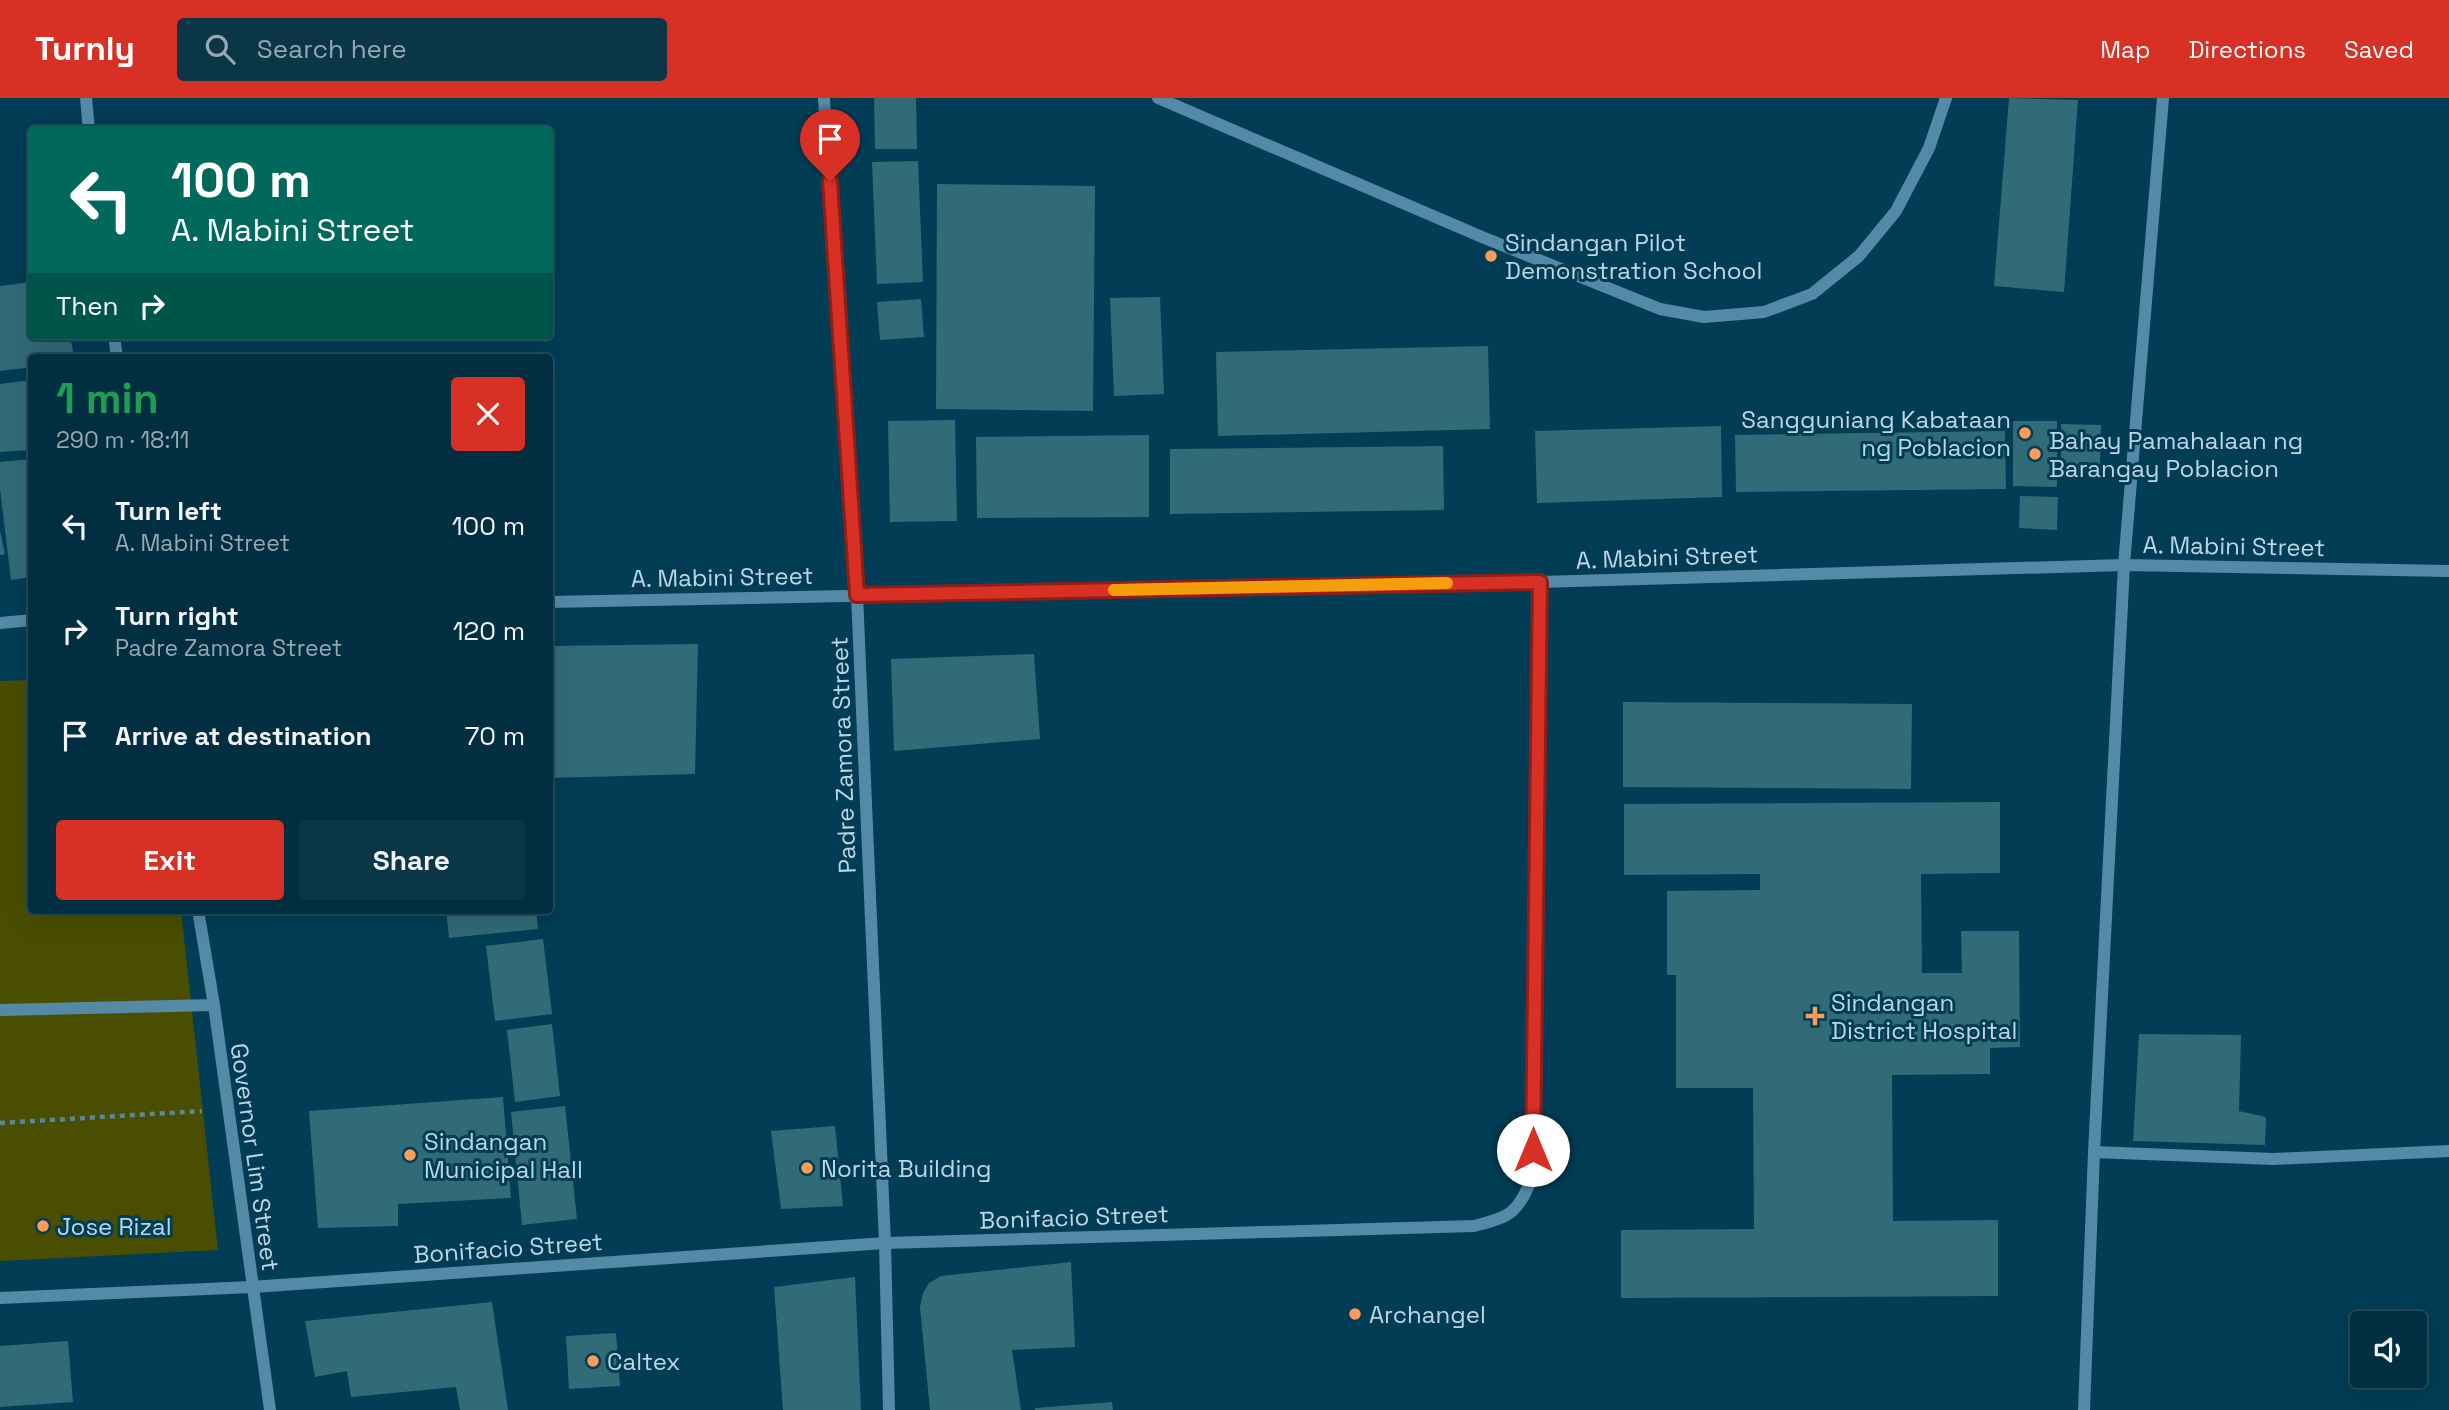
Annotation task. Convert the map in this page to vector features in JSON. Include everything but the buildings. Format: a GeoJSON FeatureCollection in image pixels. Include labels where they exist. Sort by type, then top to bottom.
{"type":"FeatureCollection","features":[{"type":"Feature","properties":{"kind":"street"},"geometry":{"type":"LineString","coordinates":[[86,98],[89,126]]}},
{"type":"Feature","properties":{"kind":"street","name":"Padre Zamora Street"},"geometry":{"type":"LineString","coordinates":[[824,98],[857,595],[885,1243],[889,1410]]}},
{"type":"Feature","properties":{"kind":"street"},"geometry":{"type":"LineString","coordinates":[[1158,98],[1482,237],[1647,304],[1704,317],[1764,312],[1812,294],[1860,256],[1896,211],[1929,148],[1946,98]]}},
{"type":"Feature","properties":{"kind":"street"},"geometry":{"type":"LineString","coordinates":[[2084,1410],[2094,1152],[2124,565],[2162,98]]}},
{"type":"Feature","properties":{"kind":"street","name":"A. Mabini Street"},"geometry":{"type":"LineString","coordinates":[[553,601],[1540,582],[2124,565],[2449,570]]}},
{"type":"Feature","properties":{"kind":"street","name":"Bonifacio Street"},"geometry":{"type":"LineString","coordinates":[[0,1298],[252,1287],[885,1243],[1474,1226],[1502,1219],[1520,1204],[1533,1176],[1540,582]]}},
{"type":"Feature","properties":{"kind":"street"},"geometry":{"type":"LineString","coordinates":[[0,623],[28,621]]}},
{"type":"Feature","properties":{"kind":"street","name":"Governor Lim Street"},"geometry":{"type":"LineString","coordinates":[[199,914],[214,1005],[270,1410]]}},
{"type":"Feature","properties":{"kind":"street"},"geometry":{"type":"LineString","coordinates":[[0,1010],[214,1005]]}},
{"type":"Feature","properties":{"kind":"street"},"geometry":{"type":"LineString","coordinates":[[2094,1152],[2274,1159],[2449,1151]]}},
{"type":"Feature","properties":{"kind":"path"},"geometry":{"type":"LineString","coordinates":[[0,1124],[228,1109]]}},
{"type":"Feature","properties":{"kind":"shaded area"},"geometry":{"type":"Polygon","coordinates":[[[28,680],[28,914],[181,914],[218,1250],[0,1261],[0,681],[28,680]]]}},
{"type":"Feature","properties":{"kind":"slow traffic"},"geometry":{"type":"LineString","coordinates":[[1114,590],[1447,583]]}},
{"type":"Feature","properties":{"kind":"place","name":"Sindangan Pilot Demonstration School"},"geometry":{"type":"Point","coordinates":[1491,256]}},
{"type":"Feature","properties":{"kind":"place","name":"Sangguniang Kabataan ng Poblacion"},"geometry":{"type":"Point","coordinates":[2025,433]}},
{"type":"Feature","properties":{"kind":"place","name":"Bahay Pamahalaan ng Barangay Poblacion"},"geometry":{"type":"Point","coordinates":[2035,454]}},
{"type":"Feature","properties":{"kind":"place","name":"Sindangan District Hospital"},"geometry":{"type":"Point","coordinates":[1815,1016]}},
{"type":"Feature","properties":{"kind":"place","name":"Sindangan Municipal Hall"},"geometry":{"type":"Point","coordinates":[410,1155]}},
{"type":"Feature","properties":{"kind":"place","name":"Norita Building"},"geometry":{"type":"Point","coordinates":[807,1168]}},
{"type":"Feature","properties":{"kind":"place","name":"Jose Rizal"},"geometry":{"type":"Point","coordinates":[43,1226]}},
{"type":"Feature","properties":{"kind":"place","name":"Archangel"},"geometry":{"type":"Point","coordinates":[1355,1314]}},
{"type":"Feature","properties":{"kind":"place","name":"Caltex"},"geometry":{"type":"Point","coordinates":[593,1361]}},
{"type":"Feature","properties":{"kind":"route"},"geometry":{"type":"LineString","coordinates":[[830,181],[857,595],[1540,582],[1533,1150]]}}]}
